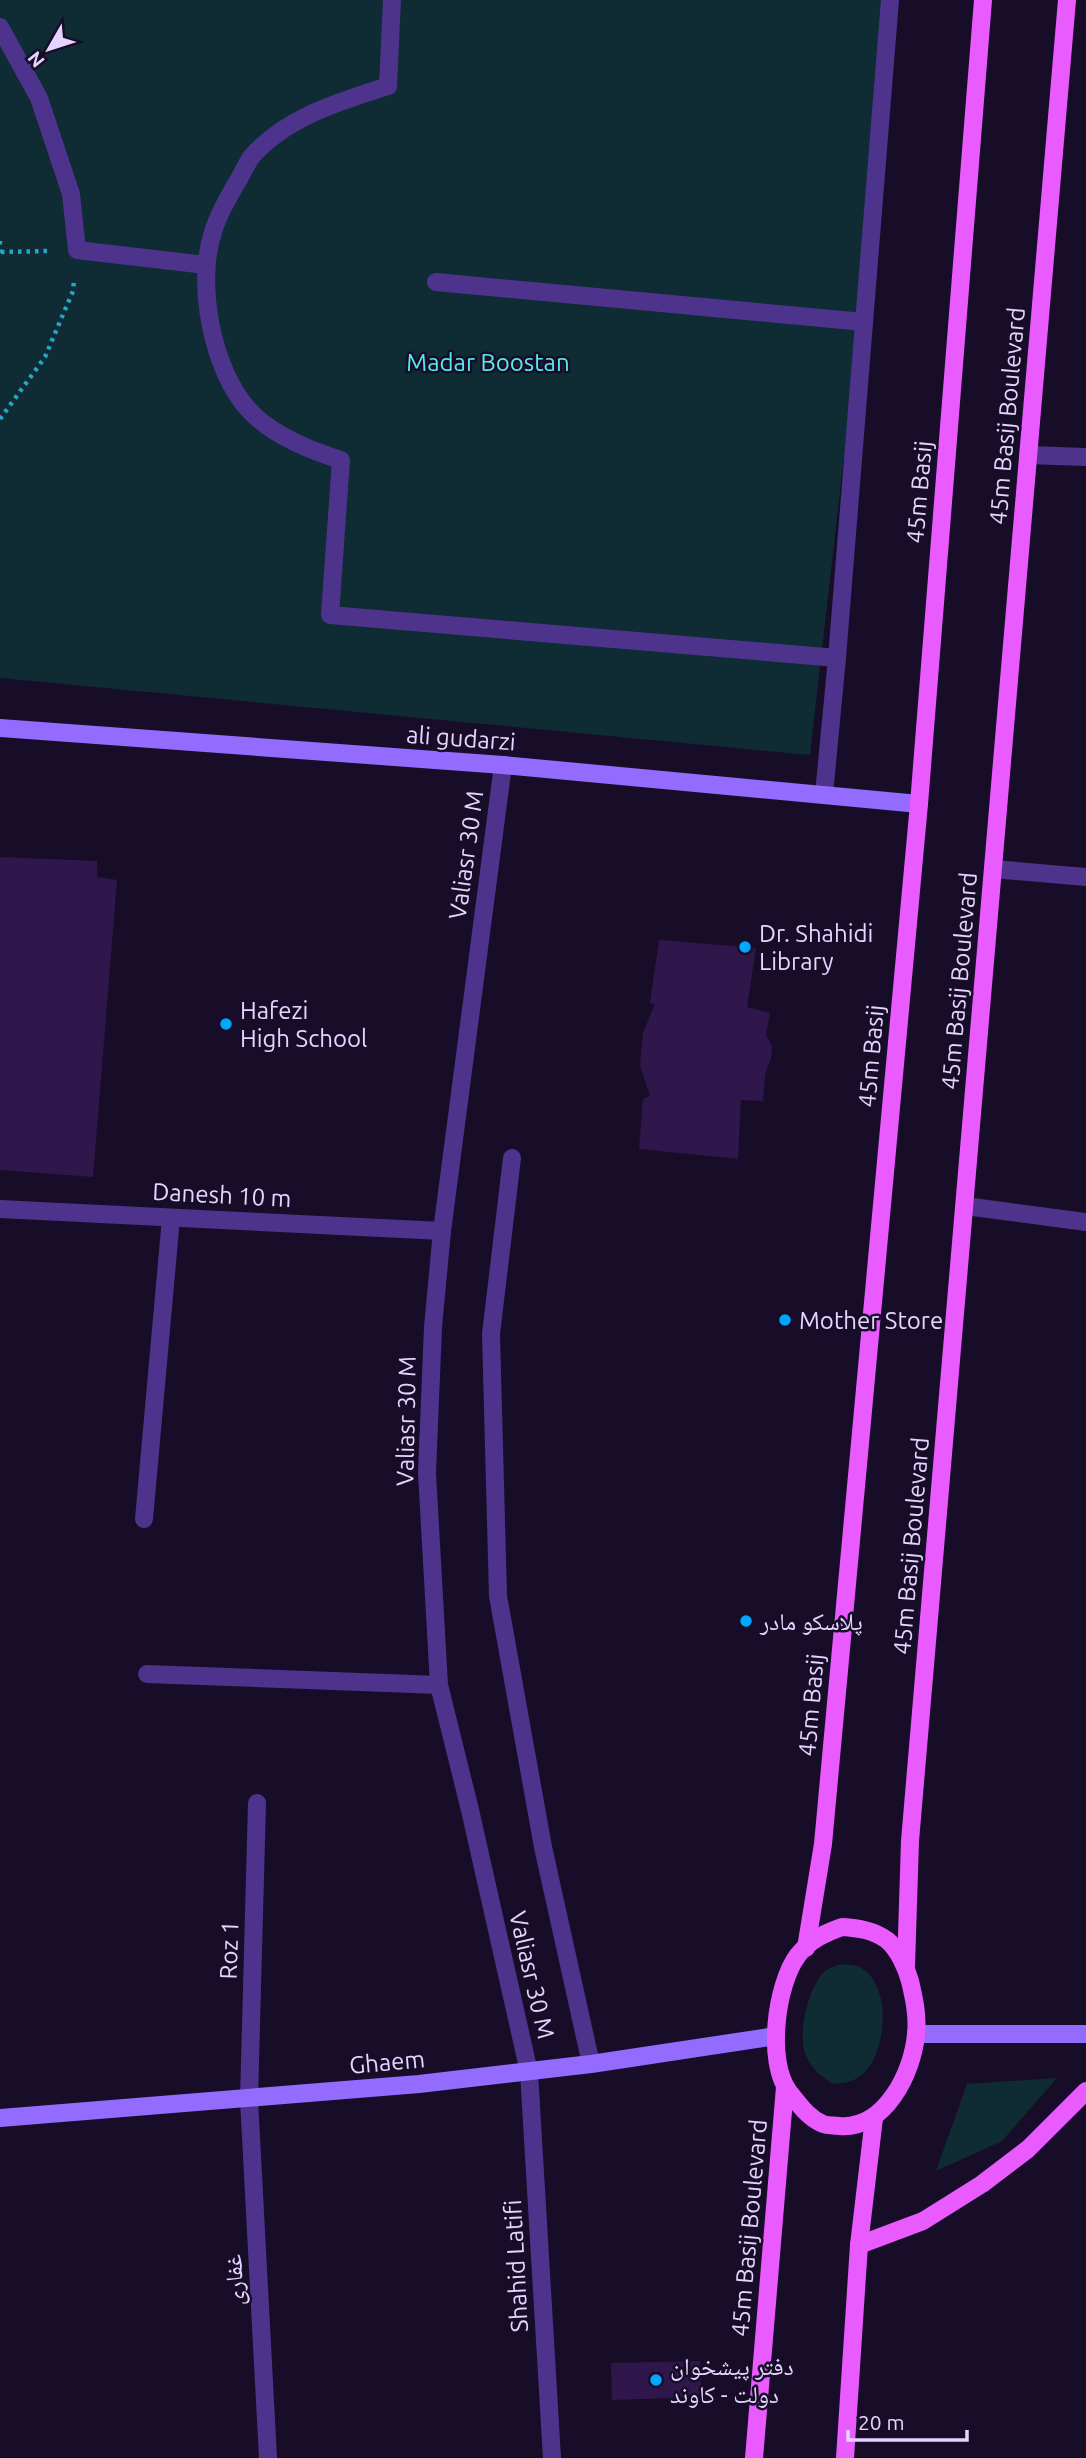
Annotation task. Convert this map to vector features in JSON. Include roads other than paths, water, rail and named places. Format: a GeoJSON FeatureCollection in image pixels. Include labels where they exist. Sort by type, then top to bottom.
{"type":"FeatureCollection","features":[{"type":"Feature","properties":{"kind":"main road","name":"45m Basij"},"geometry":{"type":"LineString","coordinates":[[806,1948],[823,1844],[919,804],[983,0]]}},
{"type":"Feature","properties":{"kind":"main road","name":"45m Basij Boulevard"},"geometry":{"type":"LineString","coordinates":[[906,1966],[912,1827],[1067,0]]}},
{"type":"Feature","properties":{"kind":"main road"},"geometry":{"type":"LineString","coordinates":[[842,1927],[867,1929],[888,1941],[906,1966],[914,1998],[916,2034],[908,2068],[895,2096],[874,2118],[849,2127],[824,2124],[804,2111],[785,2087],[776,2053],[776,2019],[783,1985],[798,1955],[819,1935],[842,1927]]}},
{"type":"Feature","properties":{"kind":"main road","name":"45m Basij Boulevard"},"geometry":{"type":"LineString","coordinates":[[754,2458],[785,2087]]}},
{"type":"Feature","properties":{"kind":"main road"},"geometry":{"type":"LineString","coordinates":[[859,2245],[923,2221],[982,2184],[1028,2150],[1086,2091]]}},
{"type":"Feature","properties":{"kind":"main road"},"geometry":{"type":"LineString","coordinates":[[845,2458],[859,2245],[874,2118]]}},
{"type":"Feature","properties":{"kind":"street"},"geometry":{"type":"LineString","coordinates":[[392,0],[388,86],[296,119],[252,156],[216,222],[206,265],[209,318],[225,372],[248,410],[282,435],[314,452],[341,460],[330,615],[838,658]]}},
{"type":"Feature","properties":{"kind":"street"},"geometry":{"type":"LineString","coordinates":[[824,794],[838,658],[890,0]]}},
{"type":"Feature","properties":{"kind":"street"},"geometry":{"type":"LineString","coordinates":[[0,27],[39,98],[71,194],[77,250],[206,265]]}},
{"type":"Feature","properties":{"kind":"street"},"geometry":{"type":"LineString","coordinates":[[436,282],[864,322]]}},
{"type":"Feature","properties":{"kind":"street"},"geometry":{"type":"LineString","coordinates":[[1028,455],[1086,457]]}},
{"type":"Feature","properties":{"kind":"street","name":"ali gudarzi"},"geometry":{"type":"LineString","coordinates":[[0,728],[503,765],[919,804]]}},
{"type":"Feature","properties":{"kind":"street","name":"Valiasr 30 M"},"geometry":{"type":"LineString","coordinates":[[503,765],[442,1231],[433,1327],[427,1473],[439,1685],[529,2071]]}},
{"type":"Feature","properties":{"kind":"street"},"geometry":{"type":"LineString","coordinates":[[993,869],[1086,877]]}},
{"type":"Feature","properties":{"kind":"street"},"geometry":{"type":"LineString","coordinates":[[512,1158],[491,1334],[498,1596],[543,1847],[591,2064]]}},
{"type":"Feature","properties":{"kind":"street"},"geometry":{"type":"LineString","coordinates":[[965,1206],[1086,1222]]}},
{"type":"Feature","properties":{"kind":"street","name":"Danesh 10 m"},"geometry":{"type":"LineString","coordinates":[[0,1209],[442,1231]]}},
{"type":"Feature","properties":{"kind":"street"},"geometry":{"type":"LineString","coordinates":[[144,1519],[171,1217]]}},
{"type":"Feature","properties":{"kind":"street"},"geometry":{"type":"LineString","coordinates":[[147,1674],[439,1685]]}},
{"type":"Feature","properties":{"kind":"street","name":"Roz 1"},"geometry":{"type":"LineString","coordinates":[[249,2099],[257,1803]]}},
{"type":"Feature","properties":{"kind":"street"},"geometry":{"type":"LineString","coordinates":[[916,2034],[1086,2034]]}},
{"type":"Feature","properties":{"kind":"street","name":"Ghaem"},"geometry":{"type":"LineString","coordinates":[[0,2118],[419,2084],[591,2064],[776,2036]]}},
{"type":"Feature","properties":{"kind":"street","name":"Shahid Latifi"},"geometry":{"type":"LineString","coordinates":[[529,2071],[552,2458]]}},
{"type":"Feature","properties":{"kind":"street","name":"غفاری"},"geometry":{"type":"LineString","coordinates":[[249,2099],[268,2458]]}},
{"type":"Feature","properties":{"kind":"place","name":"Dr. Shahidi Library"},"geometry":{"type":"Point","coordinates":[745,947]}},
{"type":"Feature","properties":{"kind":"place","name":"Hafezi High School"},"geometry":{"type":"Point","coordinates":[226,1024]}},
{"type":"Feature","properties":{"kind":"place","name":"Mother Store"},"geometry":{"type":"Point","coordinates":[785,1320]}},
{"type":"Feature","properties":{"kind":"place","name":"پلاسکو مادر"},"geometry":{"type":"Point","coordinates":[746,1621]}},
{"type":"Feature","properties":{"kind":"place","name":"دفتر پیشخوان دولت - کاوند"},"geometry":{"type":"Point","coordinates":[656,2380]}},
{"type":"Feature","properties":{"kind":"park label","name":"Madar Boostan"},"geometry":{"type":"Point","coordinates":[488,362]}}]}
